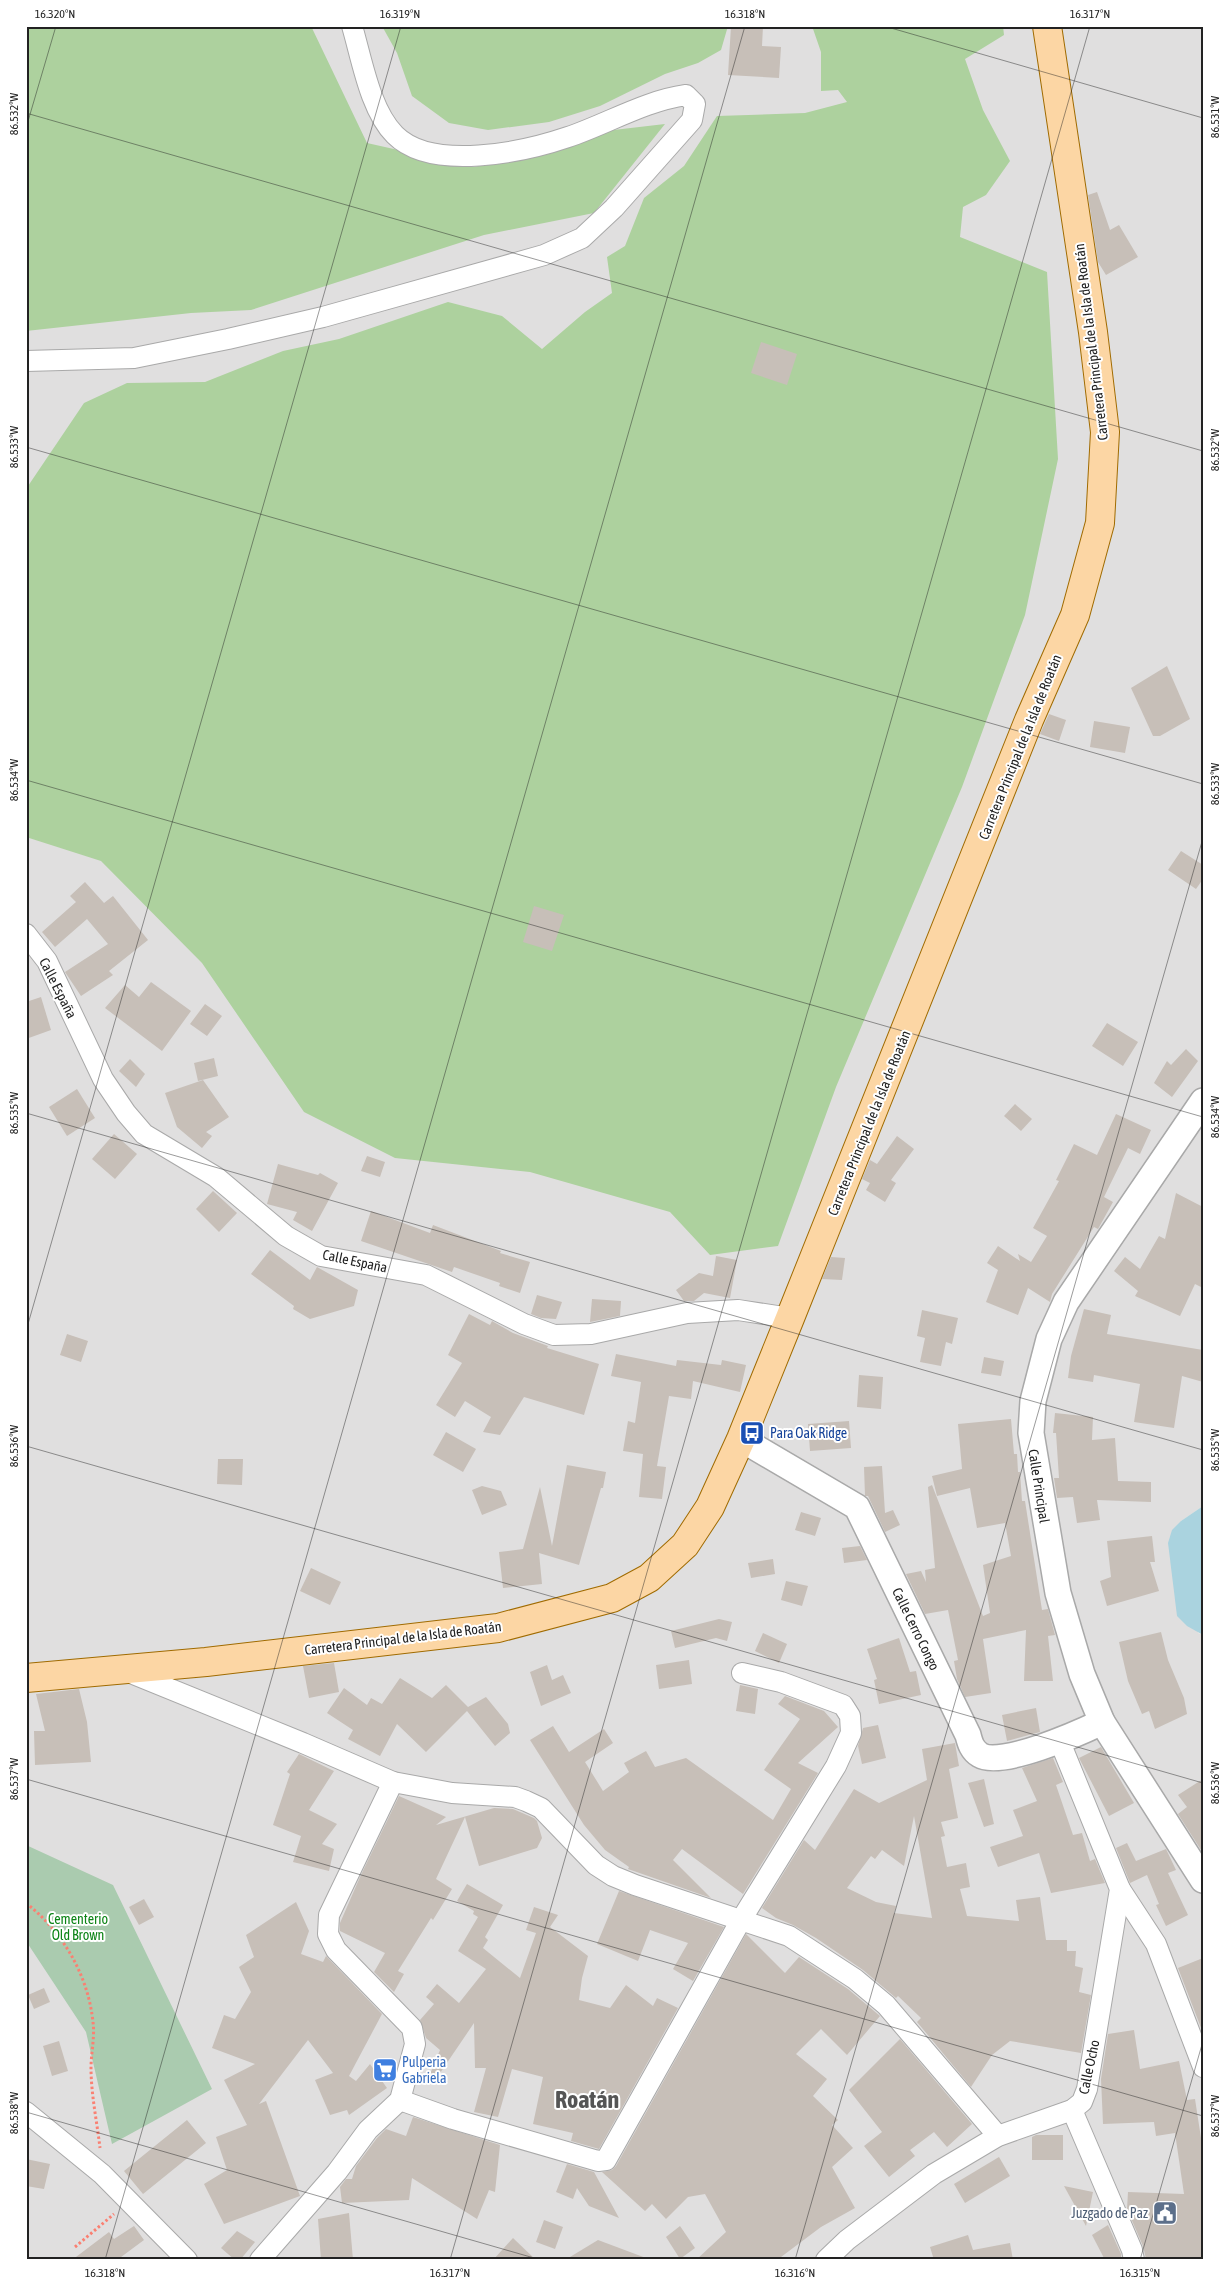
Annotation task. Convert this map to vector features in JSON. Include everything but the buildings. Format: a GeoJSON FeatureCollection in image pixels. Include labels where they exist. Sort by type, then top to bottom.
{"type":"FeatureCollection","features":[{"type":"Feature","properties":{"kind":"main road","name":"Carretera Principal de la Isla de Roatán"},"geometry":{"type":"LineString","coordinates":[[26,1678],[120,1668],[206,1662],[498,1628],[612,1598],[649,1578],[685,1545],[710,1507],[741,1439],[1029,720],[1075,615],[1100,523],[1105,432],[1093,332],[1047,26]]}},
{"type":"Feature","properties":{"kind":"street"},"geometry":{"type":"LineString","coordinates":[[26,361],[134,358],[209,343],[323,317],[544,255],[582,238],[614,208],[692,120],[694,104],[686,95],[666,98],[567,138],[508,152],[465,157],[424,152],[396,136],[376,108],[352,26]]}},
{"type":"Feature","properties":{"kind":"street","name":"Calle España"},"geometry":{"type":"LineString","coordinates":[[26,934],[47,961],[104,1079],[126,1114],[144,1134],[216,1177],[286,1236],[321,1256],[426,1276],[524,1324],[554,1335],[591,1334],[686,1314],[738,1310],[790,1318]]}},
{"type":"Feature","properties":{"kind":"street","name":"Calle Principal"},"geometry":{"type":"LineString","coordinates":[[1203,1102],[1066,1302],[1049,1339],[1033,1401],[1031,1433],[1058,1593],[1082,1674],[1102,1722],[1203,1880]]}},
{"type":"Feature","properties":{"kind":"street","name":"Calle Cerro Congo"},"geometry":{"type":"LineString","coordinates":[[741,1439],[857,1507],[968,1735],[972,1747],[979,1754],[997,1758],[1060,1742],[1102,1722]]}},
{"type":"Feature","properties":{"kind":"street"},"geometry":{"type":"LineString","coordinates":[[120,1668],[303,1743],[392,1782],[452,1793],[515,1797],[526,1801],[540,1808],[596,1864],[612,1876],[790,1936],[855,1979],[886,2005],[998,2136]]}},
{"type":"Feature","properties":{"kind":"street"},"geometry":{"type":"LineString","coordinates":[[400,2100],[453,2118],[598,2161],[606,2160],[741,1920],[836,1766],[851,1733],[850,1716],[843,1705],[781,1682],[742,1673]]}},
{"type":"Feature","properties":{"kind":"street"},"geometry":{"type":"LineString","coordinates":[[1060,1742],[1120,1889],[1156,1944],[1203,2067]]}},
{"type":"Feature","properties":{"kind":"street"},"geometry":{"type":"LineString","coordinates":[[260,2260],[337,2172],[368,2130],[400,2100],[415,2044],[412,2028],[336,1950],[328,1934],[329,1914],[392,1782]]}},
{"type":"Feature","properties":{"kind":"street","name":"Calle Ocho"},"geometry":{"type":"LineString","coordinates":[[826,2260],[847,2240],[934,2174],[998,2136],[1072,2110],[1082,2102],[1087,2089],[1120,1889]]}},
{"type":"Feature","properties":{"kind":"street"},"geometry":{"type":"LineString","coordinates":[[1072,2110],[1132,2250],[1134,2260]]}},
{"type":"Feature","properties":{"kind":"street"},"geometry":{"type":"LineString","coordinates":[[26,2112],[102,2174],[187,2260]]}},
{"type":"Feature","properties":{"kind":"path"},"geometry":{"type":"LineString","coordinates":[[26,1903],[41,1914],[62,1939],[84,1982],[94,2024],[91,2069],[102,2174]]}},
{"type":"Feature","properties":{"kind":"path"},"geometry":{"type":"LineString","coordinates":[[75,2247],[130,2201]]}},
{"type":"Feature","properties":{"kind":"shaded area"},"geometry":{"type":"Polygon","coordinates":[[[26,26],[1203,26],[1203,1506],[1181,1521],[1198,1633],[1203,1635],[1203,2260],[26,2260],[26,26]]]}},
{"type":"Feature","properties":{"kind":"green space"},"geometry":{"type":"Polygon","coordinates":[[[26,26],[311,26],[367,143],[474,167],[565,145],[605,131],[665,124],[594,213],[484,235],[251,310],[191,313],[26,331],[26,26]]]}},
{"type":"Feature","properties":{"kind":"green space"},"geometry":{"type":"Polygon","coordinates":[[[382,26],[728,26],[721,50],[698,63],[665,74],[600,106],[549,122],[488,130],[449,123],[412,96],[397,53],[382,26]]]}},
{"type":"Feature","properties":{"kind":"green space"},"geometry":{"type":"Polygon","coordinates":[[[812,26],[1003,26],[1004,35],[965,59],[983,110],[1010,161],[986,195],[963,207],[960,237],[1047,272],[1058,459],[1025,615],[962,787],[836,1087],[778,1246],[710,1255],[670,1212],[530,1172],[395,1158],[304,1112],[202,963],[101,861],[26,837],[26,489],[84,403],[127,383],[205,382],[283,351],[339,339],[448,302],[502,316],[542,349],[585,312],[612,293],[607,257],[625,246],[644,198],[684,166],[717,116],[805,113],[847,102],[838,90],[821,91],[821,52],[812,26]]]}},
{"type":"Feature","properties":{"kind":"green space","name":"Cementerio Old Brown"},"geometry":{"type":"Polygon","coordinates":[[[26,1845],[113,1885],[212,2089],[112,2144],[86,2032],[26,1941],[26,1845]]]}},
{"type":"Feature","properties":{"kind":"water"},"geometry":{"type":"Polygon","coordinates":[[[1203,1506],[1203,1635],[1187,1626],[1177,1616],[1168,1543],[1172,1530],[1181,1521],[1203,1506]]]}},
{"type":"Feature","properties":{"kind":"place","name":"Para Oak Ridge"},"geometry":{"type":"Point","coordinates":[752,1433]}},
{"type":"Feature","properties":{"kind":"place","name":"Pulperia Gabriela"},"geometry":{"type":"Point","coordinates":[385,2070]}},
{"type":"Feature","properties":{"kind":"place","name":"Juzgado de Paz"},"geometry":{"type":"Point","coordinates":[1165,2213]}},
{"type":"Feature","properties":{"kind":"district","name":"Roatán"},"geometry":{"type":"Point","coordinates":[587,2099]}}]}
